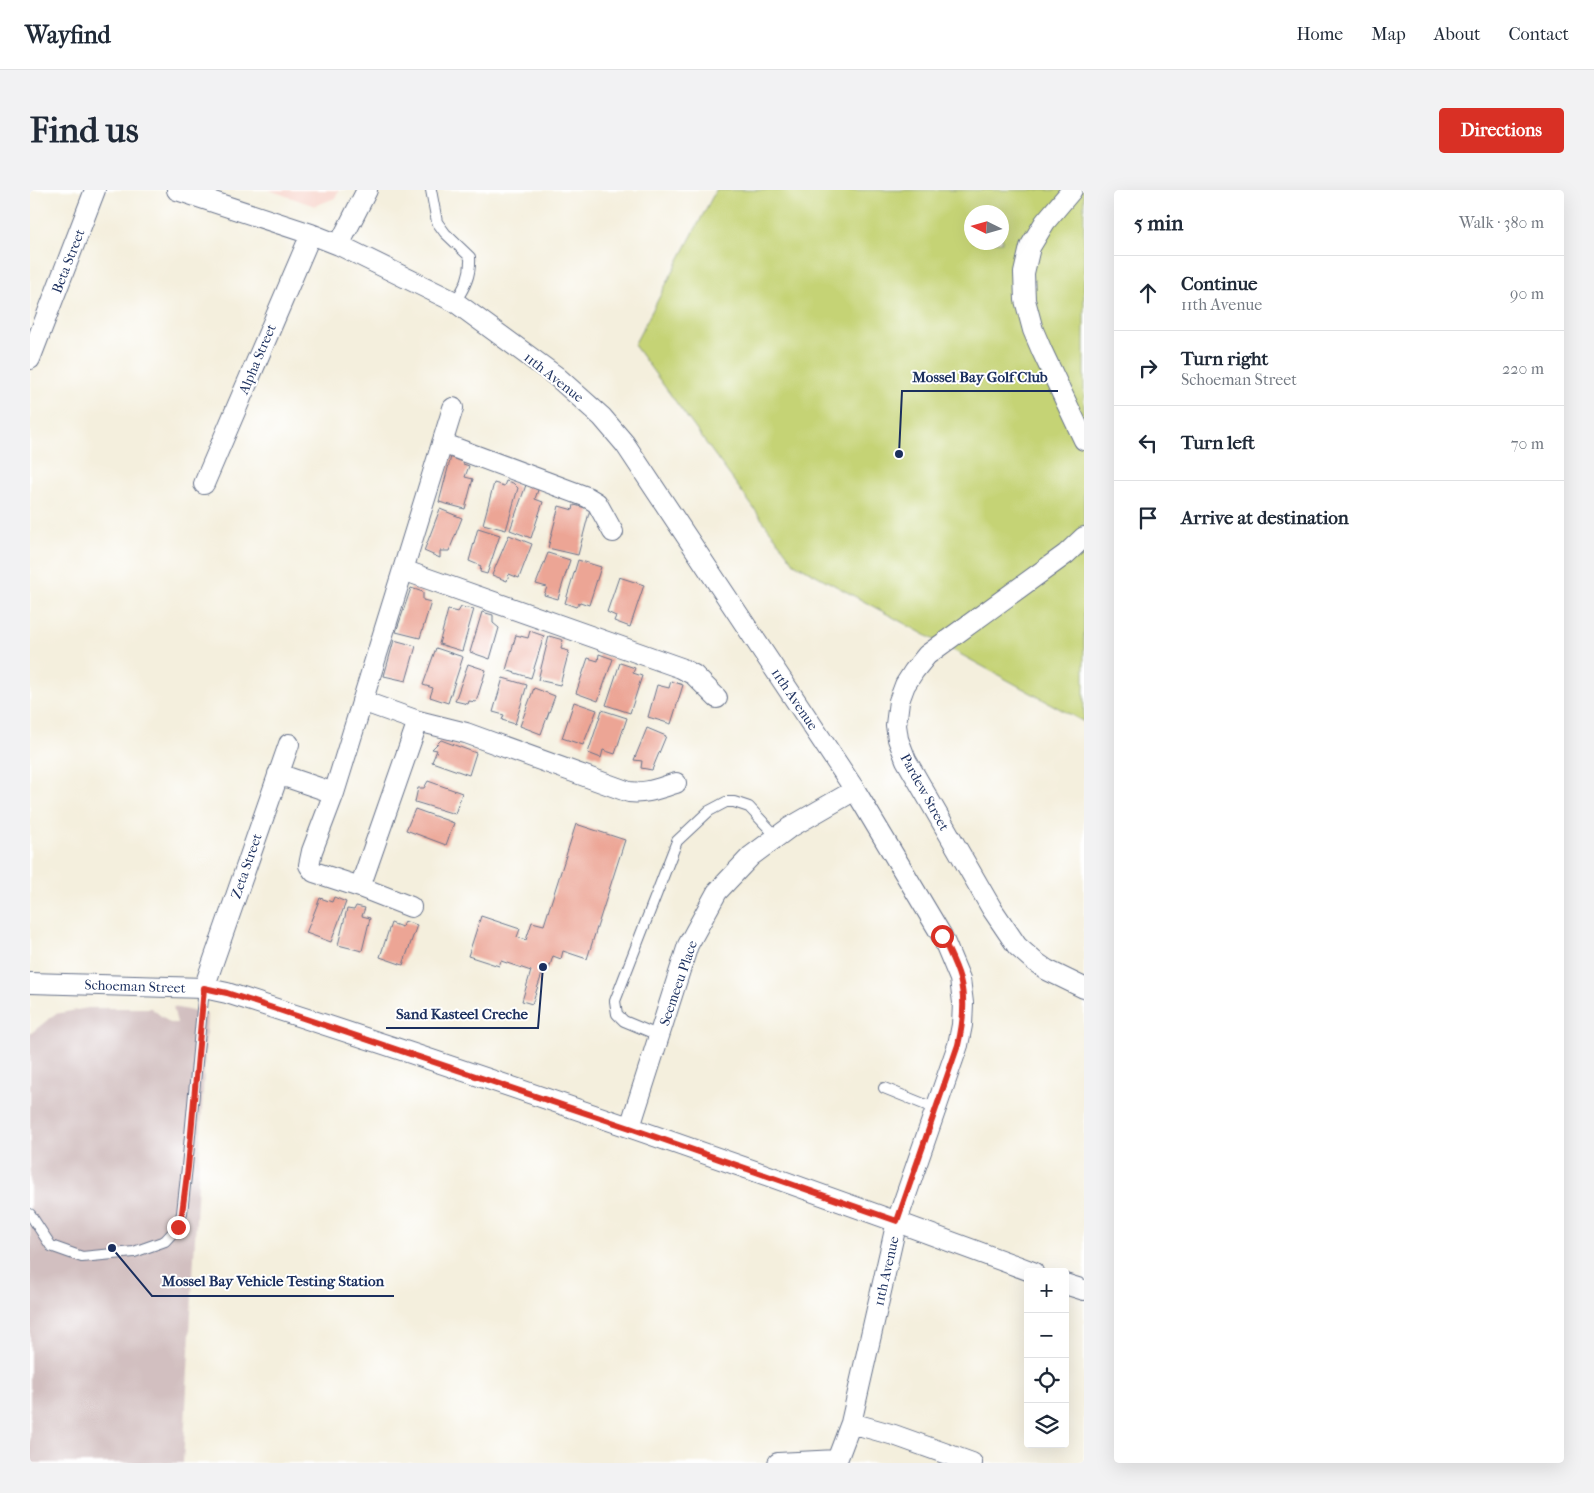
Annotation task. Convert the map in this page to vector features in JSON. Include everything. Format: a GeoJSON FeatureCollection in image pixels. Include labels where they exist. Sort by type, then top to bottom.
{"type":"FeatureCollection","features":[{"type":"Feature","properties":{"kind":"street","name":"Beta Street"},"geometry":{"type":"LineString","coordinates":[[30,360],[95,190]]}},
{"type":"Feature","properties":{"kind":"street","name":"11th Avenue"},"geometry":{"type":"LineString","coordinates":[[177,190],[339,245],[455,302],[556,376],[602,417],[625,444],[855,790],[942,936],[960,979],[963,1003],[958,1045],[897,1221],[851,1423],[836,1462]]}},
{"type":"Feature","properties":{"kind":"street"},"geometry":{"type":"LineString","coordinates":[[339,245],[367,190]]}},
{"type":"Feature","properties":{"kind":"street"},"geometry":{"type":"LineString","coordinates":[[1072,190],[1045,222],[1030,247],[1024,273],[1025,300],[1032,330],[1084,440]]}},
{"type":"Feature","properties":{"kind":"street","name":"Alpha Street"},"geometry":{"type":"LineString","coordinates":[[204,484],[311,234]]}},
{"type":"Feature","properties":{"kind":"street"},"geometry":{"type":"LineString","coordinates":[[411,907],[360,887],[314,872],[309,865],[312,851],[334,793],[452,408]]}},
{"type":"Feature","properties":{"kind":"street"},"geometry":{"type":"LineString","coordinates":[[442,443],[587,497],[597,504],[613,532]]}},
{"type":"Feature","properties":{"kind":"street","name":"Pardew Street"},"geometry":{"type":"LineString","coordinates":[[1084,537],[1066,554],[927,655],[904,685],[899,701],[896,725],[898,739],[906,760],[992,909],[1017,946],[1048,970],[1084,988]]}},
{"type":"Feature","properties":{"kind":"street"},"geometry":{"type":"LineString","coordinates":[[403,570],[681,668],[694,675],[717,698]]}},
{"type":"Feature","properties":{"kind":"street"},"geometry":{"type":"LineString","coordinates":[[362,701],[418,721],[466,733],[629,792],[641,794],[676,782]]}},
{"type":"Feature","properties":{"kind":"street"},"geometry":{"type":"LineString","coordinates":[[360,887],[418,721]]}},
{"type":"Feature","properties":{"kind":"street","name":"Zeta Street"},"geometry":{"type":"LineString","coordinates":[[204,988],[289,744]]}},
{"type":"Feature","properties":{"kind":"street"},"geometry":{"type":"LineString","coordinates":[[278,774],[334,793]]}},
{"type":"Feature","properties":{"kind":"street","name":"Seemeeu Place"},"geometry":{"type":"LineString","coordinates":[[630,1128],[688,945],[717,892],[751,856],[790,828],[855,790]]}},
{"type":"Feature","properties":{"kind":"street","name":"Schoeman Street"},"geometry":{"type":"LineString","coordinates":[[30,983],[204,988],[227,993],[630,1128],[897,1221],[1024,1269]]}},
{"type":"Feature","properties":{"kind":"street"},"geometry":{"type":"LineString","coordinates":[[1069,1285],[1084,1290]]}},
{"type":"Feature","properties":{"kind":"street"},"geometry":{"type":"LineString","coordinates":[[851,1423],[972,1463]]}},
{"type":"Feature","properties":{"kind":"street"},"geometry":{"type":"LineString","coordinates":[[778,1463],[836,1462]]}},
{"type":"Feature","properties":{"kind":"lane"},"geometry":{"type":"LineString","coordinates":[[431,190],[436,222],[470,257],[468,279],[455,302]]}},
{"type":"Feature","properties":{"kind":"lane"},"geometry":{"type":"LineString","coordinates":[[660,1036],[624,1021],[617,1014],[615,1001],[677,841],[709,811],[726,802],[734,802],[749,807],[777,837]]}},
{"type":"Feature","properties":{"kind":"lane"},"geometry":{"type":"LineString","coordinates":[[30,1214],[51,1246],[82,1257],[134,1252],[164,1241],[178,1227],[182,1213],[188,1167],[204,988]]}},
{"type":"Feature","properties":{"kind":"lane"},"geometry":{"type":"LineString","coordinates":[[884,1088],[936,1109]]}},
{"type":"Feature","properties":{"kind":"shaded area"},"geometry":{"type":"Polygon","coordinates":[[[269,190],[339,190],[335,198],[315,206],[269,190]]]}},
{"type":"Feature","properties":{"kind":"shaded area"},"geometry":{"type":"Polygon","coordinates":[[[173,1007],[207,1014],[183,1463],[30,1463],[30,1034],[55,1014],[88,1008],[151,1008],[170,1023],[177,1023],[173,1007]]]}},
{"type":"Feature","properties":{"kind":"green space"},"geometry":{"type":"Polygon","coordinates":[[[716,190],[1084,190],[1084,722],[794,563],[634,345],[716,190]]]}},
{"type":"Feature","properties":{"kind":"building"},"geometry":{"type":"Polygon","coordinates":[[[452,453],[465,457],[463,464],[469,466],[465,477],[473,479],[465,509],[439,502],[452,453]]]}},
{"type":"Feature","properties":{"kind":"building"},"geometry":{"type":"Polygon","coordinates":[[[506,481],[513,483],[518,488],[506,530],[483,524],[494,483],[504,486],[506,481]]]}},
{"type":"Feature","properties":{"kind":"building"},"geometry":{"type":"Polygon","coordinates":[[[526,485],[538,490],[535,499],[543,502],[531,538],[510,530],[526,485]]]}},
{"type":"Feature","properties":{"kind":"building"},"geometry":{"type":"Polygon","coordinates":[[[574,505],[590,509],[578,555],[548,548],[559,506],[573,510],[574,505]]]}},
{"type":"Feature","properties":{"kind":"building"},"geometry":{"type":"Polygon","coordinates":[[[440,509],[462,518],[449,551],[440,551],[440,558],[424,551],[440,509]]]}},
{"type":"Feature","properties":{"kind":"building"},"geometry":{"type":"Polygon","coordinates":[[[478,528],[500,535],[487,574],[480,572],[481,566],[469,561],[478,528]]]}},
{"type":"Feature","properties":{"kind":"building"},"geometry":{"type":"Polygon","coordinates":[[[509,535],[532,544],[519,578],[509,574],[507,581],[492,575],[509,535]]]}},
{"type":"Feature","properties":{"kind":"building"},"geometry":{"type":"Polygon","coordinates":[[[548,553],[570,560],[558,599],[544,595],[547,587],[536,584],[548,553]]]}},
{"type":"Feature","properties":{"kind":"building"},"geometry":{"type":"Polygon","coordinates":[[[578,560],[601,567],[589,605],[580,602],[576,607],[565,603],[578,560]]]}},
{"type":"Feature","properties":{"kind":"building"},"geometry":{"type":"Polygon","coordinates":[[[619,577],[644,585],[630,627],[614,621],[616,616],[607,612],[619,577]]]}},
{"type":"Feature","properties":{"kind":"building"},"geometry":{"type":"Polygon","coordinates":[[[411,588],[423,592],[423,600],[431,602],[420,638],[396,632],[411,588]]]}},
{"type":"Feature","properties":{"kind":"building"},"geometry":{"type":"Polygon","coordinates":[[[461,607],[474,609],[462,651],[439,644],[448,610],[458,612],[461,607]]]}},
{"type":"Feature","properties":{"kind":"building"},"geometry":{"type":"Polygon","coordinates":[[[482,612],[493,615],[493,623],[499,628],[490,659],[470,652],[482,612]]]}},
{"type":"Feature","properties":{"kind":"building"},"geometry":{"type":"Polygon","coordinates":[[[530,631],[544,636],[531,678],[506,670],[516,635],[528,638],[530,631]]]}},
{"type":"Feature","properties":{"kind":"building"},"geometry":{"type":"Polygon","coordinates":[[[549,636],[563,640],[561,649],[569,651],[560,685],[538,680],[549,636]]]}},
{"type":"Feature","properties":{"kind":"building"},"geometry":{"type":"Polygon","coordinates":[[[394,640],[416,646],[406,681],[384,676],[394,640]]]}},
{"type":"Feature","properties":{"kind":"building"},"geometry":{"type":"Polygon","coordinates":[[[436,648],[463,657],[448,703],[430,697],[433,688],[423,685],[436,648]]]}},
{"type":"Feature","properties":{"kind":"building"},"geometry":{"type":"Polygon","coordinates":[[[599,654],[613,659],[598,701],[576,693],[588,658],[598,661],[599,654]]]}},
{"type":"Feature","properties":{"kind":"building"},"geometry":{"type":"Polygon","coordinates":[[[620,663],[635,668],[633,673],[642,676],[630,713],[606,705],[620,663]]]}},
{"type":"Feature","properties":{"kind":"building"},"geometry":{"type":"Polygon","coordinates":[[[468,664],[486,670],[476,702],[469,701],[468,704],[455,701],[468,664]]]}},
{"type":"Feature","properties":{"kind":"building"},"geometry":{"type":"Polygon","coordinates":[[[503,678],[527,685],[515,724],[502,720],[504,715],[493,712],[503,678]]]}},
{"type":"Feature","properties":{"kind":"building"},"geometry":{"type":"Polygon","coordinates":[[[671,681],[683,685],[671,724],[648,717],[657,685],[669,688],[671,681]]]}},
{"type":"Feature","properties":{"kind":"building"},"geometry":{"type":"Polygon","coordinates":[[[534,688],[555,696],[541,734],[520,726],[534,688]]]}},
{"type":"Feature","properties":{"kind":"building"},"geometry":{"type":"Polygon","coordinates":[[[574,702],[597,710],[583,745],[562,738],[574,702]]]}},
{"type":"Feature","properties":{"kind":"building"},"geometry":{"type":"Polygon","coordinates":[[[602,710],[627,718],[615,754],[603,750],[601,758],[588,753],[602,710]]]}},
{"type":"Feature","properties":{"kind":"building"},"geometry":{"type":"Polygon","coordinates":[[[647,728],[666,736],[652,770],[641,768],[642,761],[634,760],[647,728]]]}},
{"type":"Feature","properties":{"kind":"building"},"geometry":{"type":"Polygon","coordinates":[[[441,740],[476,753],[469,775],[432,762],[437,750],[432,749],[441,740]]]}},
{"type":"Feature","properties":{"kind":"building"},"geometry":{"type":"Polygon","coordinates":[[[428,781],[462,793],[455,814],[415,802],[418,788],[424,788],[428,781]]]}},
{"type":"Feature","properties":{"kind":"building"},"geometry":{"type":"Polygon","coordinates":[[[415,809],[454,823],[446,845],[406,830],[415,809]]]}},
{"type":"Feature","properties":{"kind":"building"},"geometry":{"type":"Polygon","coordinates":[[[576,824],[625,840],[587,959],[563,951],[561,959],[553,956],[549,969],[544,968],[532,1004],[522,1001],[531,971],[501,961],[499,966],[468,956],[481,916],[520,929],[517,937],[526,940],[532,922],[544,925],[576,824]]]}},
{"type":"Feature","properties":{"kind":"building"},"geometry":{"type":"Polygon","coordinates":[[[334,897],[346,902],[331,942],[306,933],[320,898],[332,902],[334,897]]]}},
{"type":"Feature","properties":{"kind":"building"},"geometry":{"type":"Polygon","coordinates":[[[356,906],[365,908],[362,916],[370,918],[362,951],[338,945],[347,909],[354,910],[356,906]]]}},
{"type":"Feature","properties":{"kind":"building"},"geometry":{"type":"Polygon","coordinates":[[[404,921],[417,925],[403,965],[380,957],[391,923],[402,927],[404,921]]]}},
{"type":"Feature","properties":{"kind":"place","name":"Mossel Bay Golf Club"},"geometry":{"type":"Point","coordinates":[899,454]}},
{"type":"Feature","properties":{"kind":"place","name":"Sand Kasteel Creche"},"geometry":{"type":"Point","coordinates":[543,967]}},
{"type":"Feature","properties":{"kind":"place","name":"Mossel Bay Vehicle Testing Station"},"geometry":{"type":"Point","coordinates":[112,1248]}},
{"type":"Feature","properties":{"kind":"route"},"geometry":{"type":"LineString","coordinates":[[178,1227],[182,1213],[188,1167],[204,988],[227,993],[279,1010],[630,1128],[897,1221],[958,1045],[962,1024],[963,1003],[960,979],[942,936]]}}]}
